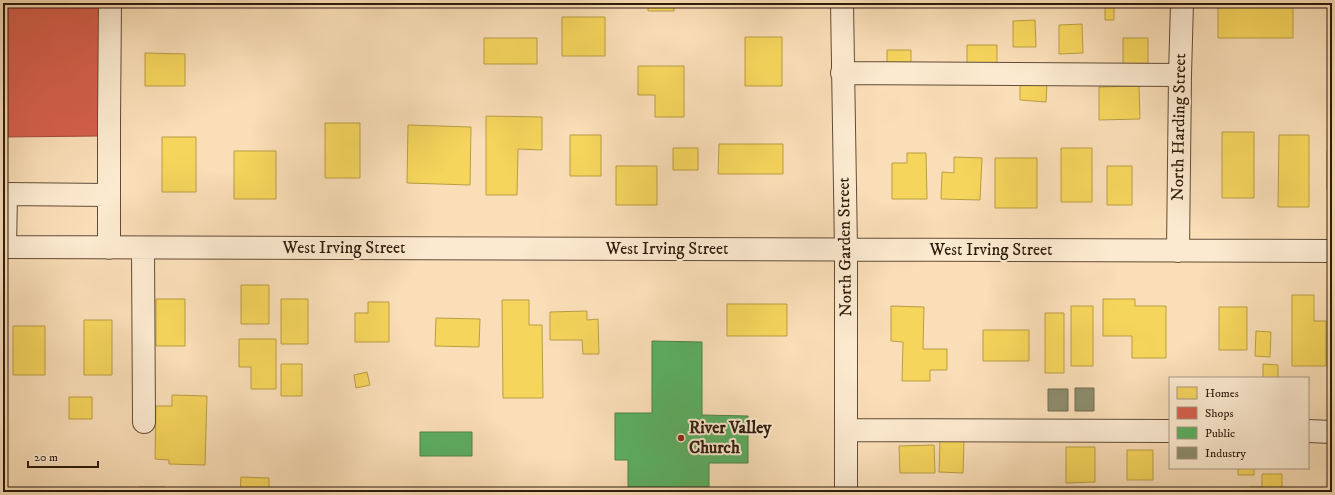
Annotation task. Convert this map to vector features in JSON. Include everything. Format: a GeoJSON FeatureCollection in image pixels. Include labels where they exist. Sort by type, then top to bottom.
{"type":"FeatureCollection","features":[{"type":"Feature","properties":{"kind":"street"},"geometry":{"type":"LineString","coordinates":[[109,248],[108,122],[110,3]]}},
{"type":"Feature","properties":{"kind":"street","name":"North Garden Street"},"geometry":{"type":"LineString","coordinates":[[842,3],[846,250],[846,492]]}},
{"type":"Feature","properties":{"kind":"street","name":"North Harding Street"},"geometry":{"type":"LineString","coordinates":[[1178,251],[1182,3]]}},
{"type":"Feature","properties":{"kind":"street"},"geometry":{"type":"LineString","coordinates":[[842,74],[1180,75]]}},
{"type":"Feature","properties":{"kind":"street"},"geometry":{"type":"LineString","coordinates":[[4,248],[6,194],[109,195]]}},
{"type":"Feature","properties":{"kind":"street","name":"West Irving Street"},"geometry":{"type":"LineString","coordinates":[[4,248],[1332,251]]}},
{"type":"Feature","properties":{"kind":"street"},"geometry":{"type":"LineString","coordinates":[[143,248],[144,422]]}},
{"type":"Feature","properties":{"kind":"street"},"geometry":{"type":"LineString","coordinates":[[846,430],[1169,431]]}},
{"type":"Feature","properties":{"kind":"street"},"geometry":{"type":"LineString","coordinates":[[1309,432],[1332,432]]}},
{"type":"Feature","properties":{"kind":"building: Homes"},"geometry":{"type":"Polygon","coordinates":[[[648,3],[674,3],[674,11],[648,11],[648,3]]]}},
{"type":"Feature","properties":{"kind":"building: Homes"},"geometry":{"type":"Polygon","coordinates":[[[1105,3],[1114,3],[1114,20],[1105,20],[1105,3]]]}},
{"type":"Feature","properties":{"kind":"building: Homes"},"geometry":{"type":"Polygon","coordinates":[[[1218,3],[1293,3],[1293,38],[1218,38],[1218,3]]]}},
{"type":"Feature","properties":{"kind":"building: Homes"},"geometry":{"type":"Polygon","coordinates":[[[562,17],[605,17],[605,56],[562,56],[562,17]]]}},
{"type":"Feature","properties":{"kind":"building: Homes"},"geometry":{"type":"Polygon","coordinates":[[[1035,20],[1036,47],[1013,47],[1013,21],[1035,20]]]}},
{"type":"Feature","properties":{"kind":"building: Homes"},"geometry":{"type":"Polygon","coordinates":[[[1082,24],[1083,53],[1059,54],[1059,25],[1082,24]]]}},
{"type":"Feature","properties":{"kind":"building: Homes"},"geometry":{"type":"Polygon","coordinates":[[[745,37],[782,37],[782,86],[745,86],[745,37]]]}},
{"type":"Feature","properties":{"kind":"building: Homes"},"geometry":{"type":"Polygon","coordinates":[[[484,38],[537,38],[537,64],[484,64],[484,38]]]}},
{"type":"Feature","properties":{"kind":"building: Homes"},"geometry":{"type":"Polygon","coordinates":[[[1123,38],[1148,38],[1148,70],[1123,70],[1123,38]]]}},
{"type":"Feature","properties":{"kind":"building: Homes"},"geometry":{"type":"Polygon","coordinates":[[[967,45],[997,45],[997,68],[967,68],[967,45]]]}},
{"type":"Feature","properties":{"kind":"building: Homes"},"geometry":{"type":"Polygon","coordinates":[[[887,50],[911,50],[911,67],[887,67],[887,50]]]}},
{"type":"Feature","properties":{"kind":"building: Homes"},"geometry":{"type":"Polygon","coordinates":[[[145,53],[185,54],[185,86],[145,86],[145,53]]]}},
{"type":"Feature","properties":{"kind":"building: Homes"},"geometry":{"type":"Polygon","coordinates":[[[638,66],[684,66],[684,117],[655,117],[655,95],[638,95],[638,66]]]}},
{"type":"Feature","properties":{"kind":"building: Homes"},"geometry":{"type":"Polygon","coordinates":[[[1329,79],[1332,79],[1332,111],[1329,111],[1329,79]]]}},
{"type":"Feature","properties":{"kind":"building: Homes"},"geometry":{"type":"Polygon","coordinates":[[[1020,82],[1047,83],[1046,102],[1020,100],[1020,82]]]}},
{"type":"Feature","properties":{"kind":"building: Homes"},"geometry":{"type":"Polygon","coordinates":[[[1139,86],[1140,119],[1099,120],[1099,87],[1139,86]]]}},
{"type":"Feature","properties":{"kind":"building: Homes"},"geometry":{"type":"Polygon","coordinates":[[[486,116],[542,117],[542,150],[518,149],[517,195],[486,195],[486,116]]]}},
{"type":"Feature","properties":{"kind":"building: Homes"},"geometry":{"type":"Polygon","coordinates":[[[325,123],[360,123],[360,178],[325,178],[325,123]]]}},
{"type":"Feature","properties":{"kind":"building: Homes"},"geometry":{"type":"Polygon","coordinates":[[[408,125],[471,127],[470,185],[407,183],[408,125]]]}},
{"type":"Feature","properties":{"kind":"building: Homes"},"geometry":{"type":"Polygon","coordinates":[[[1222,132],[1254,132],[1254,198],[1222,198],[1222,132]]]}},
{"type":"Feature","properties":{"kind":"building: Homes"},"geometry":{"type":"Polygon","coordinates":[[[570,135],[601,135],[601,176],[570,176],[570,135]]]}},
{"type":"Feature","properties":{"kind":"building: Homes"},"geometry":{"type":"Polygon","coordinates":[[[1279,135],[1309,135],[1309,207],[1278,207],[1279,135]]]}},
{"type":"Feature","properties":{"kind":"building: Homes"},"geometry":{"type":"Polygon","coordinates":[[[162,137],[196,137],[196,192],[162,192],[162,137]]]}},
{"type":"Feature","properties":{"kind":"building: Homes"},"geometry":{"type":"Polygon","coordinates":[[[719,144],[783,144],[783,174],[718,174],[719,144]]]}},
{"type":"Feature","properties":{"kind":"building: Homes"},"geometry":{"type":"Polygon","coordinates":[[[673,148],[698,148],[698,170],[673,170],[673,148]]]}},
{"type":"Feature","properties":{"kind":"building: Homes"},"geometry":{"type":"Polygon","coordinates":[[[1061,148],[1092,148],[1092,202],[1061,202],[1061,148]]]}},
{"type":"Feature","properties":{"kind":"building: Homes"},"geometry":{"type":"Polygon","coordinates":[[[234,151],[276,151],[276,199],[234,199],[234,151]]]}},
{"type":"Feature","properties":{"kind":"building: Homes"},"geometry":{"type":"Polygon","coordinates":[[[1327,151],[1332,151],[1332,189],[1327,189],[1327,151]]]}},
{"type":"Feature","properties":{"kind":"building: Homes"},"geometry":{"type":"Polygon","coordinates":[[[907,153],[926,153],[927,199],[892,199],[892,163],[907,163],[907,153]]]}},
{"type":"Feature","properties":{"kind":"building: Homes"},"geometry":{"type":"Polygon","coordinates":[[[954,157],[982,158],[980,200],[941,199],[942,172],[954,173],[954,157]]]}},
{"type":"Feature","properties":{"kind":"building: Homes"},"geometry":{"type":"Polygon","coordinates":[[[995,158],[1037,158],[1037,208],[995,208],[995,158]]]}},
{"type":"Feature","properties":{"kind":"building: Homes"},"geometry":{"type":"Polygon","coordinates":[[[616,166],[657,166],[657,205],[616,205],[616,166]]]}},
{"type":"Feature","properties":{"kind":"building: Homes"},"geometry":{"type":"Polygon","coordinates":[[[1107,166],[1132,166],[1132,205],[1107,205],[1107,166]]]}},
{"type":"Feature","properties":{"kind":"building: Homes"},"geometry":{"type":"Polygon","coordinates":[[[241,285],[269,285],[269,324],[241,324],[241,285]]]}},
{"type":"Feature","properties":{"kind":"building: Homes"},"geometry":{"type":"Polygon","coordinates":[[[1292,295],[1314,295],[1314,321],[1326,321],[1326,366],[1292,366],[1292,295]]]}},
{"type":"Feature","properties":{"kind":"building: Homes"},"geometry":{"type":"Polygon","coordinates":[[[156,299],[185,299],[185,346],[156,346],[156,299]]]}},
{"type":"Feature","properties":{"kind":"building: Homes"},"geometry":{"type":"Polygon","coordinates":[[[281,299],[308,299],[308,344],[281,344],[281,299]]]}},
{"type":"Feature","properties":{"kind":"building: Homes"},"geometry":{"type":"Polygon","coordinates":[[[1103,299],[1135,299],[1135,306],[1166,306],[1166,358],[1132,358],[1132,336],[1103,336],[1103,299]]]}},
{"type":"Feature","properties":{"kind":"building: Homes"},"geometry":{"type":"Polygon","coordinates":[[[502,300],[529,300],[529,325],[542,325],[543,398],[503,398],[502,300]]]}},
{"type":"Feature","properties":{"kind":"building: Homes"},"geometry":{"type":"Polygon","coordinates":[[[368,302],[389,302],[389,342],[355,342],[355,313],[368,313],[368,302]]]}},
{"type":"Feature","properties":{"kind":"building: Homes"},"geometry":{"type":"Polygon","coordinates":[[[727,304],[787,304],[787,336],[727,336],[727,304]]]}},
{"type":"Feature","properties":{"kind":"building: Homes"},"geometry":{"type":"Polygon","coordinates":[[[891,306],[924,307],[923,349],[947,349],[947,370],[930,370],[930,381],[902,381],[903,342],[891,341],[891,306]]]}},
{"type":"Feature","properties":{"kind":"building: Homes"},"geometry":{"type":"Polygon","coordinates":[[[1071,306],[1093,306],[1093,366],[1071,366],[1071,306]]]}},
{"type":"Feature","properties":{"kind":"building: Homes"},"geometry":{"type":"Polygon","coordinates":[[[1219,307],[1247,307],[1247,350],[1219,350],[1219,307]]]}},
{"type":"Feature","properties":{"kind":"building: Homes"},"geometry":{"type":"Polygon","coordinates":[[[587,311],[587,320],[598,319],[599,354],[583,354],[582,340],[550,340],[550,312],[587,311]]]}},
{"type":"Feature","properties":{"kind":"building: Homes"},"geometry":{"type":"Polygon","coordinates":[[[1045,313],[1064,313],[1064,373],[1045,373],[1045,313]]]}},
{"type":"Feature","properties":{"kind":"building: Homes"},"geometry":{"type":"Polygon","coordinates":[[[436,318],[480,319],[479,347],[435,346],[436,318]]]}},
{"type":"Feature","properties":{"kind":"building: Homes"},"geometry":{"type":"Polygon","coordinates":[[[84,320],[112,320],[112,375],[84,375],[84,320]]]}},
{"type":"Feature","properties":{"kind":"building: Homes"},"geometry":{"type":"Polygon","coordinates":[[[13,326],[45,326],[45,375],[13,375],[13,326]]]}},
{"type":"Feature","properties":{"kind":"building: Homes"},"geometry":{"type":"Polygon","coordinates":[[[983,330],[1029,330],[1029,361],[983,361],[983,330]]]}},
{"type":"Feature","properties":{"kind":"building: Homes"},"geometry":{"type":"Polygon","coordinates":[[[1256,331],[1271,332],[1270,357],[1255,356],[1256,331]]]}},
{"type":"Feature","properties":{"kind":"building: Homes"},"geometry":{"type":"Polygon","coordinates":[[[239,339],[276,339],[276,389],[251,389],[251,367],[239,367],[239,339]]]}},
{"type":"Feature","properties":{"kind":"building: Homes"},"geometry":{"type":"Polygon","coordinates":[[[281,364],[302,364],[302,396],[281,396],[281,364]]]}},
{"type":"Feature","properties":{"kind":"building: Homes"},"geometry":{"type":"Polygon","coordinates":[[[1263,364],[1278,365],[1278,377],[1263,377],[1263,364]]]}},
{"type":"Feature","properties":{"kind":"building: Homes"},"geometry":{"type":"Polygon","coordinates":[[[367,372],[370,385],[356,388],[354,375],[367,372]]]}},
{"type":"Feature","properties":{"kind":"building: Homes"},"geometry":{"type":"Polygon","coordinates":[[[172,395],[207,396],[205,465],[169,464],[169,460],[155,459],[156,406],[172,406],[172,395]]]}},
{"type":"Feature","properties":{"kind":"building: Homes"},"geometry":{"type":"Polygon","coordinates":[[[69,397],[92,397],[92,419],[69,419],[69,397]]]}},
{"type":"Feature","properties":{"kind":"building: Homes"},"geometry":{"type":"Polygon","coordinates":[[[940,440],[964,440],[963,473],[939,472],[940,440]]]}},
{"type":"Feature","properties":{"kind":"building: Homes"},"geometry":{"type":"Polygon","coordinates":[[[934,445],[935,473],[900,473],[899,446],[934,445]]]}},
{"type":"Feature","properties":{"kind":"building: Homes"},"geometry":{"type":"Polygon","coordinates":[[[1066,447],[1095,447],[1095,482],[1066,483],[1066,447]]]}},
{"type":"Feature","properties":{"kind":"building: Homes"},"geometry":{"type":"Polygon","coordinates":[[[1127,450],[1153,450],[1153,480],[1127,480],[1127,450]]]}},
{"type":"Feature","properties":{"kind":"building: Homes"},"geometry":{"type":"Polygon","coordinates":[[[1238,469],[1254,469],[1254,475],[1238,475],[1238,469]]]}},
{"type":"Feature","properties":{"kind":"building: Homes"},"geometry":{"type":"Polygon","coordinates":[[[1262,474],[1282,474],[1282,492],[1250,492],[1250,487],[1262,487],[1262,474]]]}},
{"type":"Feature","properties":{"kind":"building: Homes"},"geometry":{"type":"Polygon","coordinates":[[[241,477],[269,478],[269,492],[240,492],[241,477]]]}},
{"type":"Feature","properties":{"kind":"building: Homes"},"geometry":{"type":"Polygon","coordinates":[[[139,487],[165,487],[165,492],[139,492],[139,487]]]}},
{"type":"Feature","properties":{"kind":"building: Homes"},"geometry":{"type":"Polygon","coordinates":[[[1332,491],[1332,492],[1295,492],[1332,491]]]}},
{"type":"Feature","properties":{"kind":"building: Shops"},"geometry":{"type":"Polygon","coordinates":[[[3,3],[99,3],[100,136],[3,137],[3,3]]]}},
{"type":"Feature","properties":{"kind":"building: Public","name":"River Valley Church"},"geometry":{"type":"Polygon","coordinates":[[[652,341],[702,342],[702,415],[748,416],[748,463],[709,463],[709,492],[628,492],[628,460],[615,460],[615,413],[652,413],[652,341]]]}},
{"type":"Feature","properties":{"kind":"building: Public"},"geometry":{"type":"Polygon","coordinates":[[[420,432],[472,432],[472,456],[420,456],[420,432]]]}},
{"type":"Feature","properties":{"kind":"building: Industry"},"geometry":{"type":"Polygon","coordinates":[[[1075,388],[1094,388],[1094,411],[1075,411],[1075,388]]]}},
{"type":"Feature","properties":{"kind":"building: Industry"},"geometry":{"type":"Polygon","coordinates":[[[1048,389],[1068,389],[1068,411],[1048,411],[1048,389]]]}},
{"type":"Feature","properties":{"kind":"place","name":"River Valley Church"},"geometry":{"type":"Point","coordinates":[681,438]}}]}
